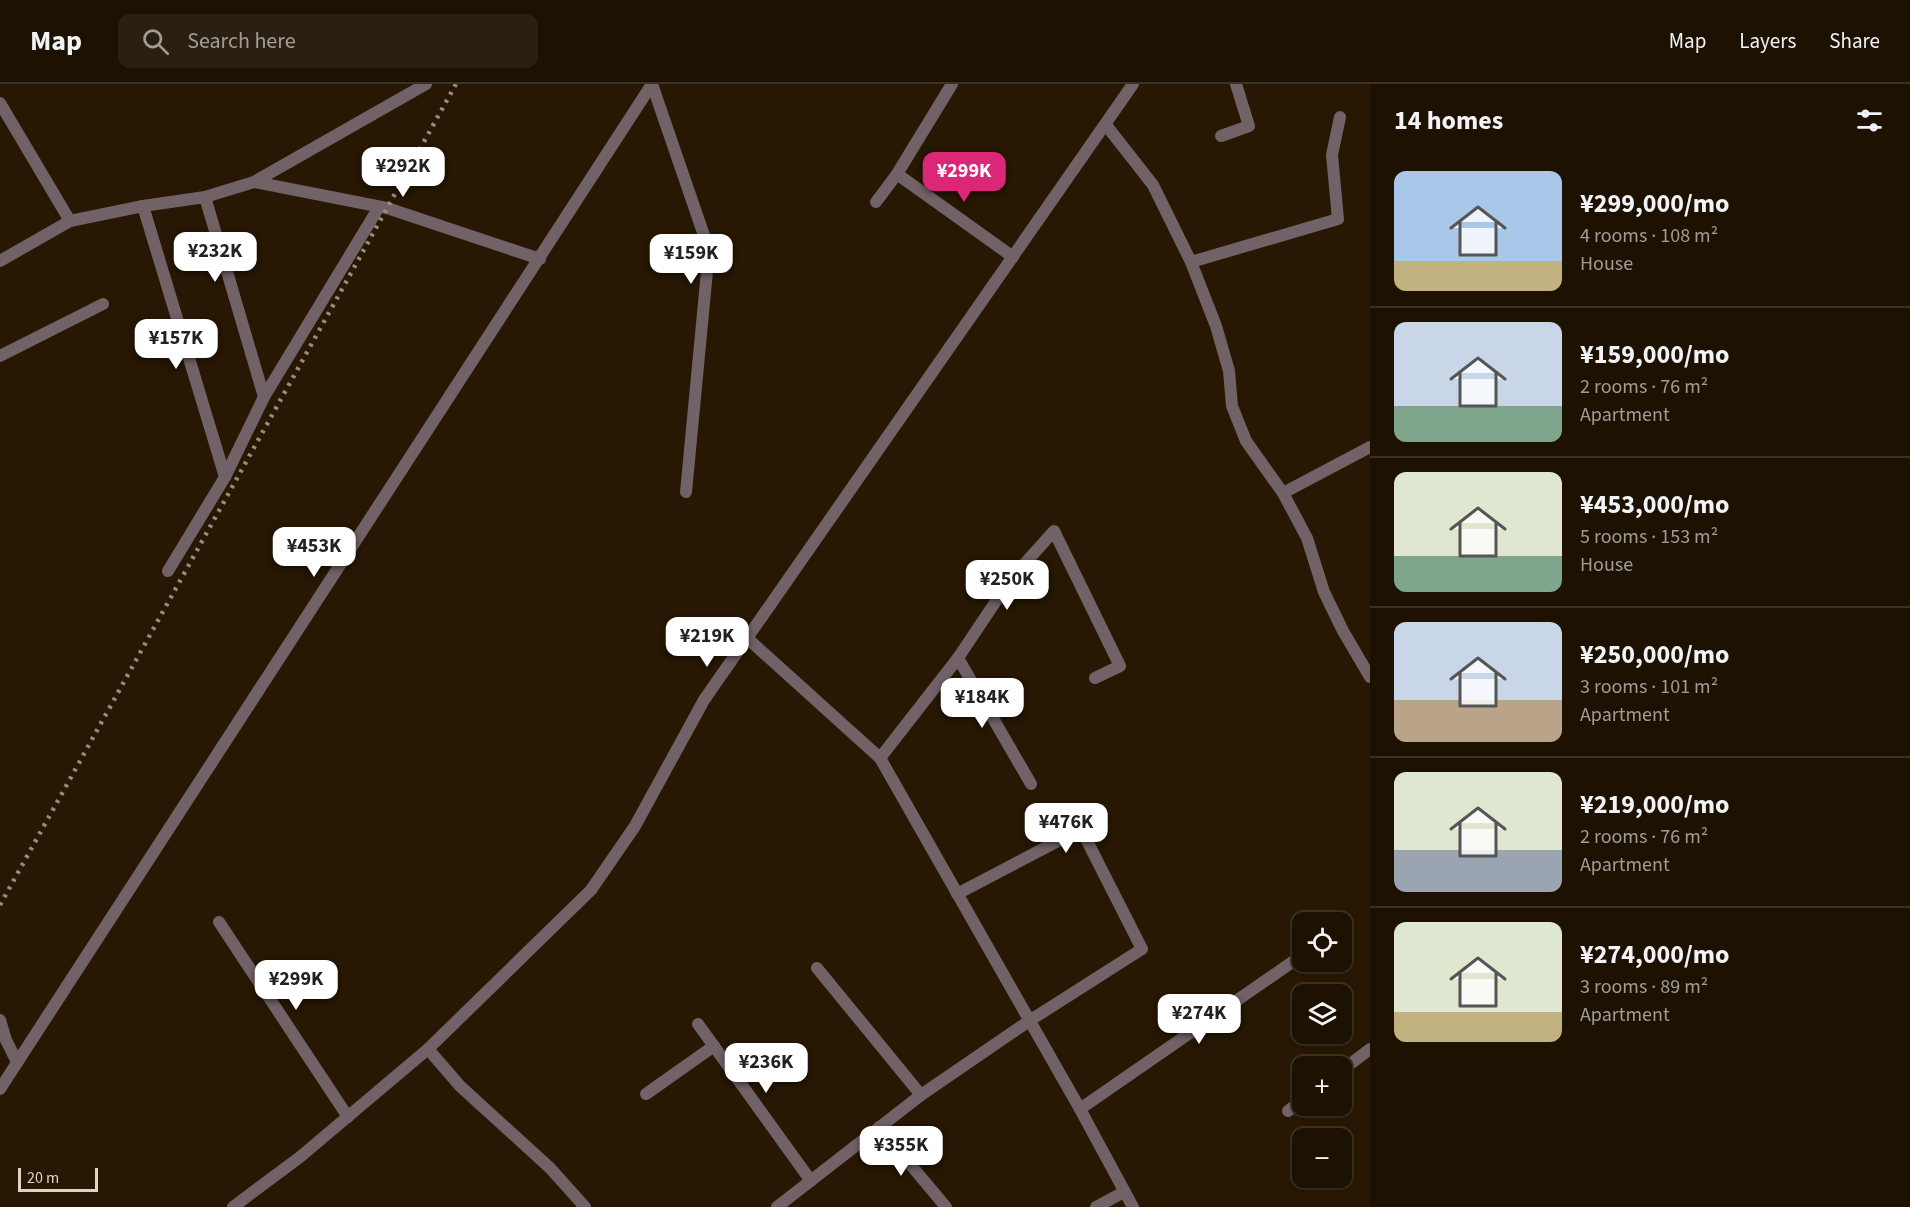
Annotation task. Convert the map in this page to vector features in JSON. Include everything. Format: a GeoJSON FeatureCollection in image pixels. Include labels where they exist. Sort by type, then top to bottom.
{"type":"FeatureCollection","features":[{"type":"Feature","properties":{"kind":"street"},"geometry":{"type":"LineString","coordinates":[[0,261],[70,221],[143,206],[205,197],[254,182],[426,84]]}},
{"type":"Feature","properties":{"kind":"street"},"geometry":{"type":"LineString","coordinates":[[0,1089],[652,84]]}},
{"type":"Feature","properties":{"kind":"street"},"geometry":{"type":"LineString","coordinates":[[652,84],[709,250],[686,492]]}},
{"type":"Feature","properties":{"kind":"street"},"geometry":{"type":"LineString","coordinates":[[876,202],[897,174],[952,84]]}},
{"type":"Feature","properties":{"kind":"street"},"geometry":{"type":"LineString","coordinates":[[233,1207],[300,1157],[428,1049],[591,890],[635,826],[704,700],[1133,84]]}},
{"type":"Feature","properties":{"kind":"street"},"geometry":{"type":"LineString","coordinates":[[1221,136],[1249,126],[1236,84]]}},
{"type":"Feature","properties":{"kind":"street"},"geometry":{"type":"LineString","coordinates":[[0,103],[70,221]]}},
{"type":"Feature","properties":{"kind":"street"},"geometry":{"type":"LineString","coordinates":[[1191,262],[1338,219],[1332,155],[1340,117]]}},
{"type":"Feature","properties":{"kind":"street"},"geometry":{"type":"LineString","coordinates":[[1106,125],[1153,185],[1191,262],[1216,326],[1229,371],[1232,406],[1242,432],[1283,493],[1307,538],[1323,592],[1370,677]]}},
{"type":"Feature","properties":{"kind":"street"},"geometry":{"type":"LineString","coordinates":[[897,174],[1013,257]]}},
{"type":"Feature","properties":{"kind":"street"},"geometry":{"type":"LineString","coordinates":[[254,182],[379,207],[540,259]]}},
{"type":"Feature","properties":{"kind":"street"},"geometry":{"type":"LineString","coordinates":[[205,197],[264,397]]}},
{"type":"Feature","properties":{"kind":"street"},"geometry":{"type":"LineString","coordinates":[[143,206],[225,477]]}},
{"type":"Feature","properties":{"kind":"street"},"geometry":{"type":"LineString","coordinates":[[168,571],[225,477],[264,397],[379,207]]}},
{"type":"Feature","properties":{"kind":"street"},"geometry":{"type":"LineString","coordinates":[[0,356],[104,304]]}},
{"type":"Feature","properties":{"kind":"street"},"geometry":{"type":"LineString","coordinates":[[1283,493],[1370,447]]}},
{"type":"Feature","properties":{"kind":"street"},"geometry":{"type":"LineString","coordinates":[[880,758],[958,658],[1010,580],[1054,531],[1120,666],[1095,678]]}},
{"type":"Feature","properties":{"kind":"street"},"geometry":{"type":"LineString","coordinates":[[747,638],[880,758],[1080,1109],[1133,1207]]}},
{"type":"Feature","properties":{"kind":"street"},"geometry":{"type":"LineString","coordinates":[[958,658],[1031,784]]}},
{"type":"Feature","properties":{"kind":"street"},"geometry":{"type":"LineString","coordinates":[[777,1207],[921,1095],[1029,1021],[1142,949],[1081,829],[957,894]]}},
{"type":"Feature","properties":{"kind":"street"},"geometry":{"type":"LineString","coordinates":[[219,922],[348,1117]]}},
{"type":"Feature","properties":{"kind":"street"},"geometry":{"type":"LineString","coordinates":[[1080,1109],[1292,962]]}},
{"type":"Feature","properties":{"kind":"street"},"geometry":{"type":"LineString","coordinates":[[817,968],[921,1095]]}},
{"type":"Feature","properties":{"kind":"street"},"geometry":{"type":"LineString","coordinates":[[0,1020],[6,1040],[18,1062]]}},
{"type":"Feature","properties":{"kind":"street"},"geometry":{"type":"LineString","coordinates":[[698,1024],[811,1181]]}},
{"type":"Feature","properties":{"kind":"street"},"geometry":{"type":"LineString","coordinates":[[646,1094],[714,1047]]}},
{"type":"Feature","properties":{"kind":"street"},"geometry":{"type":"LineString","coordinates":[[428,1049],[460,1086],[550,1168],[585,1207]]}},
{"type":"Feature","properties":{"kind":"street"},"geometry":{"type":"LineString","coordinates":[[1352,1063],[1370,1049]]}},
{"type":"Feature","properties":{"kind":"street"},"geometry":{"type":"LineString","coordinates":[[1288,1111],[1292,1108]]}},
{"type":"Feature","properties":{"kind":"street"},"geometry":{"type":"LineString","coordinates":[[879,1127],[946,1207]]}},
{"type":"Feature","properties":{"kind":"street"},"geometry":{"type":"LineString","coordinates":[[1096,1207],[1124,1192]]}},
{"type":"Feature","properties":{"kind":"railway"},"geometry":{"type":"LineString","coordinates":[[0,905],[456,84]]}}]}
